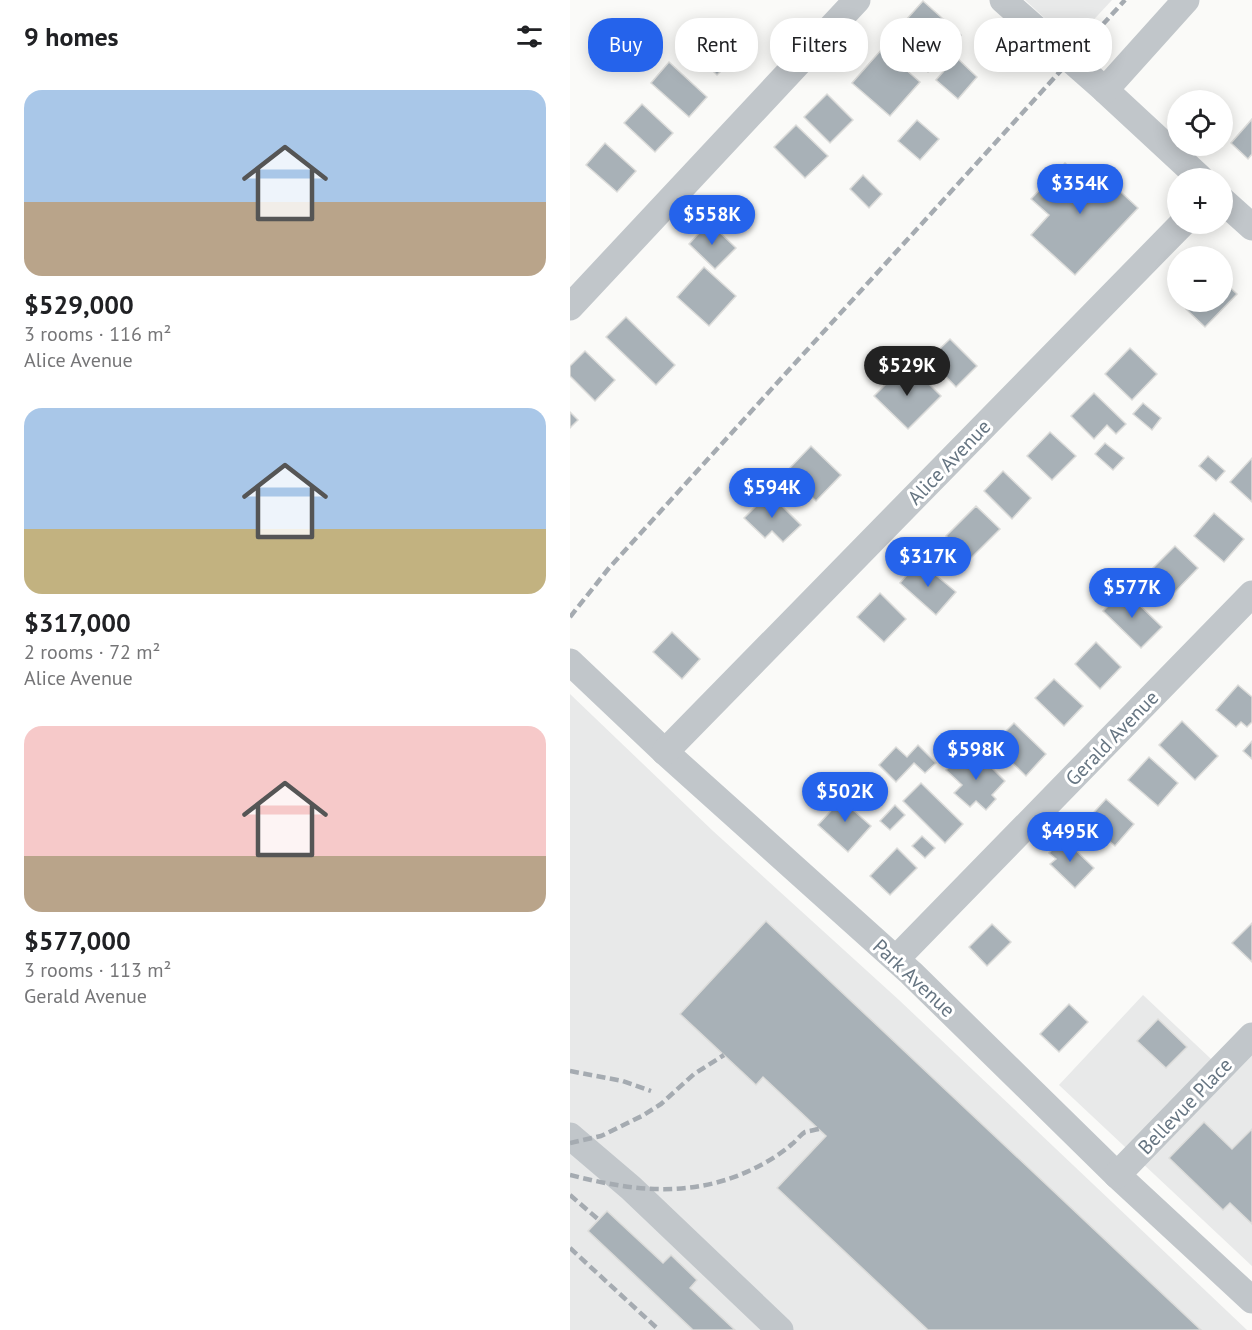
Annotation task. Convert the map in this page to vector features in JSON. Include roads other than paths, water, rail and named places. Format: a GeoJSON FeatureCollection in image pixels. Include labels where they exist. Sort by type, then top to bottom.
{"type":"FeatureCollection","features":[{"type":"Feature","properties":{"kind":"street"},"geometry":{"type":"LineString","coordinates":[[570,307],[858,0]]}},
{"type":"Feature","properties":{"kind":"street"},"geometry":{"type":"LineString","coordinates":[[1003,0],[1189,168]]}},
{"type":"Feature","properties":{"kind":"street"},"geometry":{"type":"LineString","coordinates":[[1105,90],[1186,0]]}},
{"type":"Feature","properties":{"kind":"street"},"geometry":{"type":"LineString","coordinates":[[1233,210],[1252,227]]}},
{"type":"Feature","properties":{"kind":"street","name":"Alice Avenue"},"geometry":{"type":"LineString","coordinates":[[665,752],[1172,234]]}},
{"type":"Feature","properties":{"kind":"street","name":"Gerald Avenue"},"geometry":{"type":"LineString","coordinates":[[896,959],[1252,594]]}},
{"type":"Feature","properties":{"kind":"street","name":"Park Avenue"},"geometry":{"type":"LineString","coordinates":[[570,662],[665,752],[896,959],[1117,1175],[1252,1300]]}},
{"type":"Feature","properties":{"kind":"street","name":"Bellevue Place"},"geometry":{"type":"LineString","coordinates":[[1117,1175],[1252,1036]]}},
{"type":"Feature","properties":{"kind":"street"},"geometry":{"type":"LineString","coordinates":[[570,1136],[631,1188],[780,1330]]}},
{"type":"Feature","properties":{"kind":"railway"},"geometry":{"type":"LineString","coordinates":[[570,617],[609,568],[1125,0]]}},
{"type":"Feature","properties":{"kind":"railway"},"geometry":{"type":"LineString","coordinates":[[570,1143],[601,1136],[642,1116],[661,1104],[694,1074],[724,1055]]}},
{"type":"Feature","properties":{"kind":"railway"},"geometry":{"type":"LineString","coordinates":[[570,1071],[623,1081],[651,1091]]}},
{"type":"Feature","properties":{"kind":"railway"},"geometry":{"type":"LineString","coordinates":[[570,1175],[643,1188],[690,1188],[737,1176],[773,1158],[805,1132],[819,1129]]}},
{"type":"Feature","properties":{"kind":"railway"},"geometry":{"type":"LineString","coordinates":[[570,1195],[599,1220]]}},
{"type":"Feature","properties":{"kind":"railway"},"geometry":{"type":"LineString","coordinates":[[570,1248],[659,1330]]}}]}
